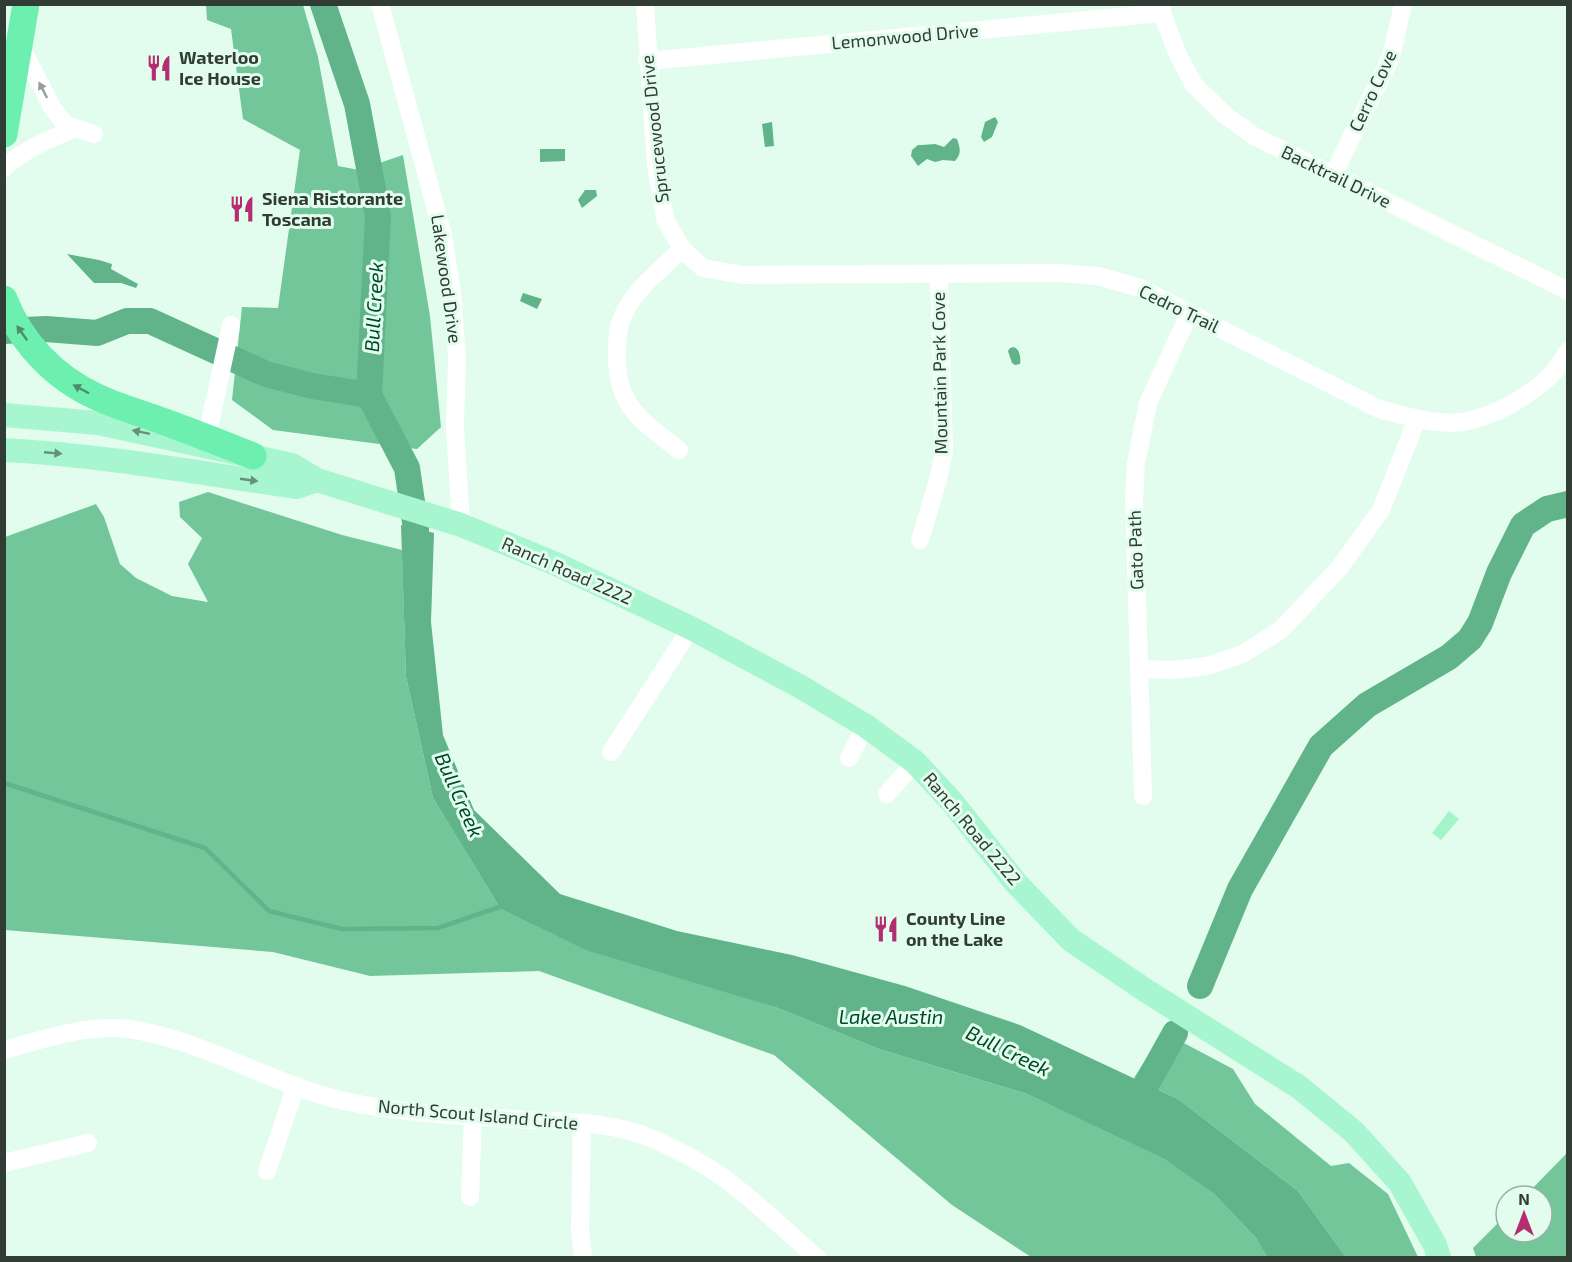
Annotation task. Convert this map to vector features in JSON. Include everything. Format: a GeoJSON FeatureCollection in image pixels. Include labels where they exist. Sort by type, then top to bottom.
{"type":"FeatureCollection","features":[{"type":"Feature","properties":{"kind":"highway"},"geometry":{"type":"LineString","coordinates":[[4,134],[26,4]]}},
{"type":"Feature","properties":{"kind":"highway"},"geometry":{"type":"LineString","coordinates":[[4,299],[12,317],[46,363],[72,384],[98,398],[206,442],[253,456]]}},
{"type":"Feature","properties":{"kind":"main road"},"geometry":{"type":"LineString","coordinates":[[4,415],[98,423],[206,442]]}},
{"type":"Feature","properties":{"kind":"main road","name":"Ranch Road 2222"},"geometry":{"type":"LineString","coordinates":[[4,450],[49,452],[296,487],[317,480]]}},
{"type":"Feature","properties":{"kind":"main road","name":"Ranch Road 2222"},"geometry":{"type":"LineString","coordinates":[[253,456],[292,465],[317,480],[461,525],[556,564],[691,628],[801,687],[866,726],[915,762],[952,802],[1016,883],[1071,940],[1145,990],[1299,1087],[1354,1132],[1400,1183],[1435,1245],[1439,1257]]}},
{"type":"Feature","properties":{"kind":"street","name":"Lakewood Drive"},"geometry":{"type":"LineString","coordinates":[[380,4],[443,235],[452,292],[457,358],[455,427],[461,525]]}},
{"type":"Feature","properties":{"kind":"street","name":"Sprucewood Drive"},"geometry":{"type":"LineString","coordinates":[[645,4],[647,61],[656,165],[665,219],[682,249]]}},
{"type":"Feature","properties":{"kind":"street","name":"Cerro Cove"},"geometry":{"type":"LineString","coordinates":[[1333,175],[1391,57],[1403,4]]}},
{"type":"Feature","properties":{"kind":"street","name":"Lemonwood Drive"},"geometry":{"type":"LineString","coordinates":[[647,61],[1162,9]]}},
{"type":"Feature","properties":{"kind":"street","name":"Backtrail Drive"},"geometry":{"type":"LineString","coordinates":[[1162,9],[1178,55],[1194,85],[1225,115],[1254,136],[1568,291]]}},
{"type":"Feature","properties":{"kind":"street"},"geometry":{"type":"LineString","coordinates":[[20,45],[53,109],[66,125],[94,134]]}},
{"type":"Feature","properties":{"kind":"street"},"geometry":{"type":"LineString","coordinates":[[4,168],[19,154],[75,129]]}},
{"type":"Feature","properties":{"kind":"street"},"geometry":{"type":"LineString","coordinates":[[679,450],[643,422],[629,406],[616,369],[617,334],[627,307],[640,290],[682,249]]}},
{"type":"Feature","properties":{"kind":"street","name":"Cedro Trail"},"geometry":{"type":"LineString","coordinates":[[682,249],[703,268],[742,275],[1059,273],[1098,276],[1140,288],[1379,409],[1417,419],[1460,422],[1493,413],[1526,395],[1552,374],[1568,351]]}},
{"type":"Feature","properties":{"kind":"street","name":"Mountain Park Cove"},"geometry":{"type":"LineString","coordinates":[[920,540],[944,452],[939,274]]}},
{"type":"Feature","properties":{"kind":"street","name":"Gato Path"},"geometry":{"type":"LineString","coordinates":[[1143,796],[1134,498],[1136,464],[1148,403],[1189,314]]}},
{"type":"Feature","properties":{"kind":"street"},"geometry":{"type":"LineString","coordinates":[[206,442],[231,325]]}},
{"type":"Feature","properties":{"kind":"street"},"geometry":{"type":"LineString","coordinates":[[1139,669],[1174,670],[1206,666],[1243,654],[1282,629],[1340,567],[1381,510],[1417,419]]}},
{"type":"Feature","properties":{"kind":"street"},"geometry":{"type":"LineString","coordinates":[[611,752],[691,628]]}},
{"type":"Feature","properties":{"kind":"street"},"geometry":{"type":"LineString","coordinates":[[849,758],[866,726]]}},
{"type":"Feature","properties":{"kind":"street"},"geometry":{"type":"LineString","coordinates":[[887,794],[915,762]]}},
{"type":"Feature","properties":{"kind":"street","name":"North Scout Island Circle"},"geometry":{"type":"LineString","coordinates":[[4,1050],[63,1034],[126,1029],[155,1034],[186,1044],[296,1086],[342,1100],[400,1111],[582,1123],[616,1128],[651,1138],[697,1161],[730,1182],[818,1257]]}},
{"type":"Feature","properties":{"kind":"street"},"geometry":{"type":"LineString","coordinates":[[267,1171],[296,1086]]}},
{"type":"Feature","properties":{"kind":"street"},"geometry":{"type":"LineString","coordinates":[[470,1197],[473,1116]]}},
{"type":"Feature","properties":{"kind":"street"},"geometry":{"type":"LineString","coordinates":[[582,1123],[580,1230],[583,1257]]}},
{"type":"Feature","properties":{"kind":"street"},"geometry":{"type":"LineString","coordinates":[[4,1163],[88,1143]]}},
{"type":"Feature","properties":{"kind":"shaded area"},"geometry":{"type":"Polygon","coordinates":[[[206,5],[303,5],[318,57],[338,166],[359,170],[403,155],[430,316],[441,427],[417,449],[273,430],[232,400],[242,307],[278,308],[300,150],[243,119],[231,29],[207,20],[206,5]]]}},
{"type":"Feature","properties":{"kind":"shaded area"},"geometry":{"type":"Polygon","coordinates":[[[208,492],[342,535],[402,550],[406,677],[433,798],[500,908],[775,1007],[879,1049],[1027,1094],[1165,1158],[1214,1194],[1256,1238],[1267,1257],[1031,1257],[952,1205],[774,1055],[539,971],[370,976],[273,952],[5,930],[5,537],[96,504],[104,517],[120,564],[136,578],[172,596],[208,602],[188,564],[202,538],[180,517],[179,502],[208,492]]]}},
{"type":"Feature","properties":{"kind":"shaded area"},"geometry":{"type":"Polygon","coordinates":[[[1449,811],[1459,819],[1441,840],[1432,833],[1449,811]]]}},
{"type":"Feature","properties":{"kind":"shaded area"},"geometry":{"type":"Polygon","coordinates":[[[1163,1032],[1233,1069],[1255,1104],[1331,1166],[1349,1163],[1388,1194],[1418,1257],[1346,1257],[1298,1191],[1178,1099],[1134,1078],[1163,1032]]]}},
{"type":"Feature","properties":{"kind":"shaded area"},"geometry":{"type":"Polygon","coordinates":[[[1567,1153],[1567,1257],[1476,1257],[1473,1248],[1494,1227],[1494,1244],[1554,1244],[1554,1184],[1537,1184],[1567,1153]]]}},
{"type":"Feature","properties":{"kind":"water"},"geometry":{"type":"Polygon","coordinates":[[[995,117],[998,122],[992,137],[984,142],[981,137],[985,122],[995,117]]]}},
{"type":"Feature","properties":{"kind":"water"},"geometry":{"type":"Polygon","coordinates":[[[772,122],[774,146],[765,147],[762,124],[772,122]]]}},
{"type":"Feature","properties":{"kind":"water"},"geometry":{"type":"Polygon","coordinates":[[[953,138],[957,139],[960,148],[955,161],[935,162],[927,159],[918,166],[911,156],[912,150],[918,145],[935,144],[944,147],[953,138]]]}},
{"type":"Feature","properties":{"kind":"water"},"geometry":{"type":"Polygon","coordinates":[[[540,149],[565,149],[565,161],[540,162],[540,149]]]}},
{"type":"Feature","properties":{"kind":"water"},"geometry":{"type":"Polygon","coordinates":[[[585,190],[596,190],[597,196],[582,208],[578,200],[585,190]]]}},
{"type":"Feature","properties":{"kind":"water"},"geometry":{"type":"Polygon","coordinates":[[[67,254],[112,264],[111,269],[138,284],[136,288],[121,283],[94,283],[67,254]]]}},
{"type":"Feature","properties":{"kind":"water"},"geometry":{"type":"Polygon","coordinates":[[[523,293],[542,299],[537,309],[520,301],[523,293]]]}},
{"type":"Feature","properties":{"kind":"water"},"geometry":{"type":"Polygon","coordinates":[[[1014,347],[1019,352],[1020,359],[1020,364],[1015,365],[1008,351],[1014,347]]]}},
{"type":"Feature","properties":{"kind":"water","name":"Lake Austin"},"geometry":{"type":"Polygon","coordinates":[[[401,525],[434,533],[431,622],[443,735],[474,810],[560,894],[677,931],[792,955],[905,986],[1020,1025],[1178,1099],[1298,1191],[1346,1257],[1267,1257],[1256,1238],[1214,1194],[1165,1159],[1027,1094],[879,1049],[775,1007],[586,950],[500,908],[433,798],[406,677],[401,525]]]}},
{"type":"Feature","properties":{"kind":"waterway","name":"Bull Creek"},"geometry":{"type":"LineString","coordinates":[[323,4],[357,104],[378,216],[369,395],[407,468],[416,529],[417,563]]}},
{"type":"Feature","properties":{"kind":"waterway"},"geometry":{"type":"LineString","coordinates":[[4,331],[46,329],[97,333],[127,321],[150,321],[266,374],[312,386],[369,395]]}},
{"type":"Feature","properties":{"kind":"waterway"},"geometry":{"type":"LineString","coordinates":[[1200,986],[1240,889],[1321,746],[1367,705],[1449,657],[1470,639],[1480,623],[1499,573],[1523,525],[1547,509],[1568,504]]}},
{"type":"Feature","properties":{"kind":"waterway"},"geometry":{"type":"LineString","coordinates":[[4,783],[205,848],[269,911],[342,929],[438,928],[505,905]]}},
{"type":"Feature","properties":{"kind":"waterway"},"geometry":{"type":"LineString","coordinates":[[1131,1112],[1175,1033]]}},
{"type":"Feature","properties":{"kind":"place","name":"Waterloo Ice House"},"geometry":{"type":"Point","coordinates":[159,68]}},
{"type":"Feature","properties":{"kind":"place","name":"Siena Ristorante Toscana"},"geometry":{"type":"Point","coordinates":[242,209]}},
{"type":"Feature","properties":{"kind":"place","name":"County Line on the Lake"},"geometry":{"type":"Point","coordinates":[886,929]}}]}
